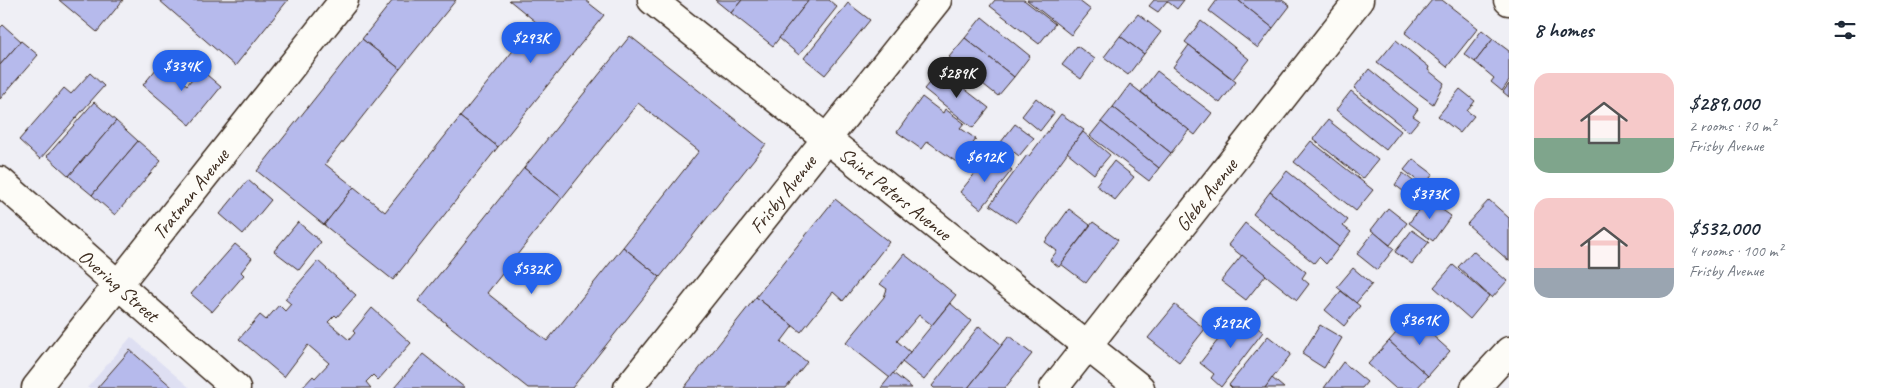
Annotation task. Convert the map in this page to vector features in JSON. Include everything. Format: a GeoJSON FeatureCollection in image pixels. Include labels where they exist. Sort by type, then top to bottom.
{"type":"FeatureCollection","features":[{"type":"Feature","properties":{"kind":"street","name":"Tratman Avenue"},"geometry":{"type":"LineString","coordinates":[[36,388],[344,0]]}},
{"type":"Feature","properties":{"kind":"street","name":"Saint Peters Avenue"},"geometry":{"type":"LineString","coordinates":[[652,0],[1140,388]]}},
{"type":"Feature","properties":{"kind":"street","name":"Frisby Avenue"},"geometry":{"type":"LineString","coordinates":[[628,388],[937,0]]}},
{"type":"Feature","properties":{"kind":"street","name":"Glebe Avenue"},"geometry":{"type":"LineString","coordinates":[[1054,388],[1359,0]]}},
{"type":"Feature","properties":{"kind":"street","name":"Overing Street"},"geometry":{"type":"LineString","coordinates":[[0,181],[236,388]]}},
{"type":"Feature","properties":{"kind":"street"},"geometry":{"type":"LineString","coordinates":[[1475,388],[1509,351]]}},
{"type":"Feature","properties":{"kind":"shaded area"},"geometry":{"type":"Polygon","coordinates":[[[131,337],[190,388],[87,388],[131,337]]]}},
{"type":"Feature","properties":{"kind":"building"},"geometry":{"type":"Polygon","coordinates":[[[59,0],[123,0],[97,32],[59,0]]]}},
{"type":"Feature","properties":{"kind":"building"},"geometry":{"type":"Polygon","coordinates":[[[159,0],[288,0],[235,66],[159,0]]]}},
{"type":"Feature","properties":{"kind":"building"},"geometry":{"type":"Polygon","coordinates":[[[393,0],[456,0],[400,69],[362,39],[393,0]]]}},
{"type":"Feature","properties":{"kind":"building"},"geometry":{"type":"Polygon","coordinates":[[[509,0],[585,0],[604,15],[498,147],[460,117],[536,22],[509,0]]]}},
{"type":"Feature","properties":{"kind":"building"},"geometry":{"type":"Polygon","coordinates":[[[715,0],[742,0],[731,13],[715,0]]]}},
{"type":"Feature","properties":{"kind":"building"},"geometry":{"type":"Polygon","coordinates":[[[742,0],[809,0],[773,46],[731,13],[742,0]]]}},
{"type":"Feature","properties":{"kind":"building"},"geometry":{"type":"Polygon","coordinates":[[[809,0],[829,0],[837,7],[799,55],[779,38],[809,0]]]}},
{"type":"Feature","properties":{"kind":"building"},"geometry":{"type":"Polygon","coordinates":[[[995,0],[1024,0],[1055,24],[1039,44],[990,6],[995,0]]]}},
{"type":"Feature","properties":{"kind":"building"},"geometry":{"type":"Polygon","coordinates":[[[1027,0],[1078,0],[1091,10],[1071,35],[1027,0]]]}},
{"type":"Feature","properties":{"kind":"building"},"geometry":{"type":"Polygon","coordinates":[[[1154,0],[1184,0],[1177,9],[1167,1],[1158,12],[1149,6],[1154,0]]]}},
{"type":"Feature","properties":{"kind":"building"},"geometry":{"type":"Polygon","coordinates":[[[1217,0],[1238,0],[1273,28],[1258,48],[1209,11],[1217,0]]]}},
{"type":"Feature","properties":{"kind":"building"},"geometry":{"type":"Polygon","coordinates":[[[1238,0],[1282,0],[1290,6],[1273,28],[1238,0]]]}},
{"type":"Feature","properties":{"kind":"building"},"geometry":{"type":"Polygon","coordinates":[[[1432,0],[1442,0],[1478,28],[1447,67],[1405,33],[1432,0]]]}},
{"type":"Feature","properties":{"kind":"building"},"geometry":{"type":"Polygon","coordinates":[[[848,3],[870,20],[825,75],[804,58],[848,3]]]}},
{"type":"Feature","properties":{"kind":"building"},"geometry":{"type":"Polygon","coordinates":[[[1138,14],[1161,32],[1144,54],[1120,36],[1138,14]]]}},
{"type":"Feature","properties":{"kind":"building"},"geometry":{"type":"Polygon","coordinates":[[[982,17],[1030,56],[1014,77],[965,38],[982,17]]]}},
{"type":"Feature","properties":{"kind":"building"},"geometry":{"type":"Polygon","coordinates":[[[1201,21],[1249,59],[1233,79],[1185,42],[1201,21]]]}},
{"type":"Feature","properties":{"kind":"building"},"geometry":{"type":"Polygon","coordinates":[[[3,25],[21,41],[0,65],[0,28],[3,25]]]}},
{"type":"Feature","properties":{"kind":"building"},"geometry":{"type":"Polygon","coordinates":[[[1482,30],[1493,39],[1475,62],[1464,54],[1482,30]]]}},
{"type":"Feature","properties":{"kind":"building"},"geometry":{"type":"Polygon","coordinates":[[[630,36],[766,144],[660,277],[623,247],[699,151],[638,103],[562,198],[524,168],[630,36]]]}},
{"type":"Feature","properties":{"kind":"building"},"geometry":{"type":"Polygon","coordinates":[[[1120,36],[1144,54],[1128,75],[1104,57],[1120,36]]]}},
{"type":"Feature","properties":{"kind":"building"},"geometry":{"type":"Polygon","coordinates":[[[965,38],[1014,77],[998,96],[949,57],[965,38]]]}},
{"type":"Feature","properties":{"kind":"building"},"geometry":{"type":"Polygon","coordinates":[[[362,39],[400,69],[325,164],[354,187],[324,225],[257,171],[362,39]]]}},
{"type":"Feature","properties":{"kind":"building"},"geometry":{"type":"Polygon","coordinates":[[[1493,39],[1509,51],[1509,81],[1502,91],[1491,82],[1494,78],[1475,62],[1493,39]]]}},
{"type":"Feature","properties":{"kind":"building"},"geometry":{"type":"Polygon","coordinates":[[[1396,40],[1429,67],[1428,70],[1444,83],[1433,104],[1377,63],[1396,40]]]}},
{"type":"Feature","properties":{"kind":"building"},"geometry":{"type":"Polygon","coordinates":[[[21,41],[38,55],[0,99],[0,65],[21,41]]]}},
{"type":"Feature","properties":{"kind":"building"},"geometry":{"type":"Polygon","coordinates":[[[1189,45],[1236,82],[1220,103],[1173,67],[1189,45]]]}},
{"type":"Feature","properties":{"kind":"building"},"geometry":{"type":"Polygon","coordinates":[[[1077,46],[1095,59],[1081,79],[1062,65],[1077,46]]]}},
{"type":"Feature","properties":{"kind":"building"},"geometry":{"type":"Polygon","coordinates":[[[161,63],[187,85],[200,69],[221,87],[190,125],[143,85],[161,63]]]}},
{"type":"Feature","properties":{"kind":"building"},"geometry":{"type":"Polygon","coordinates":[[[1369,69],[1418,109],[1413,116],[1419,120],[1409,132],[1354,88],[1369,69]]]}},
{"type":"Feature","properties":{"kind":"building"},"geometry":{"type":"Polygon","coordinates":[[[940,70],[989,108],[973,128],[924,89],[940,70]]]}},
{"type":"Feature","properties":{"kind":"building"},"geometry":{"type":"Polygon","coordinates":[[[1157,71],[1212,113],[1195,135],[1141,92],[1157,71]]]}},
{"type":"Feature","properties":{"kind":"building"},"geometry":{"type":"Polygon","coordinates":[[[90,73],[104,86],[40,159],[19,140],[64,88],[71,94],[90,73]]]}},
{"type":"Feature","properties":{"kind":"building"},"geometry":{"type":"Polygon","coordinates":[[[1130,84],[1189,130],[1171,153],[1113,107],[1130,84]]]}},
{"type":"Feature","properties":{"kind":"building"},"geometry":{"type":"Polygon","coordinates":[[[1509,84],[1509,97],[1503,92],[1509,84]]]}},
{"type":"Feature","properties":{"kind":"building"},"geometry":{"type":"Polygon","coordinates":[[[1460,89],[1475,101],[1467,111],[1474,116],[1460,133],[1438,116],[1460,89]]]}},
{"type":"Feature","properties":{"kind":"building"},"geometry":{"type":"Polygon","coordinates":[[[1351,91],[1401,131],[1386,150],[1336,110],[1351,91]]]}},
{"type":"Feature","properties":{"kind":"building"},"geometry":{"type":"Polygon","coordinates":[[[922,97],[943,113],[945,109],[964,123],[960,128],[976,139],[959,164],[927,141],[921,149],[897,132],[922,97]]]}},
{"type":"Feature","properties":{"kind":"building"},"geometry":{"type":"Polygon","coordinates":[[[1036,98],[1054,113],[1040,131],[1022,116],[1036,98]]]}},
{"type":"Feature","properties":{"kind":"building"},"geometry":{"type":"Polygon","coordinates":[[[94,102],[116,121],[69,176],[47,156],[94,102]]]}},
{"type":"Feature","properties":{"kind":"building"},"geometry":{"type":"Polygon","coordinates":[[[1113,107],[1171,153],[1159,168],[1101,122],[1113,107]]]}},
{"type":"Feature","properties":{"kind":"building"},"geometry":{"type":"Polygon","coordinates":[[[1061,114],[1084,130],[1016,223],[990,205],[1027,155],[1029,156],[1061,114]]]}},
{"type":"Feature","properties":{"kind":"building"},"geometry":{"type":"Polygon","coordinates":[[[460,117],[498,147],[393,280],[324,225],[354,187],[385,212],[460,117]]]}},
{"type":"Feature","properties":{"kind":"building"},"geometry":{"type":"Polygon","coordinates":[[[1328,120],[1378,160],[1363,179],[1313,139],[1328,120]]]}},
{"type":"Feature","properties":{"kind":"building"},"geometry":{"type":"Polygon","coordinates":[[[116,121],[138,141],[92,195],[69,176],[116,121]]]}},
{"type":"Feature","properties":{"kind":"building"},"geometry":{"type":"Polygon","coordinates":[[[1101,122],[1159,168],[1149,181],[1090,136],[1101,122]]]}},
{"type":"Feature","properties":{"kind":"building"},"geometry":{"type":"Polygon","coordinates":[[[1015,124],[1034,138],[1019,156],[1001,142],[1015,124]]]}},
{"type":"Feature","properties":{"kind":"building"},"geometry":{"type":"Polygon","coordinates":[[[1083,132],[1110,155],[1094,174],[1067,152],[1083,132]]]}},
{"type":"Feature","properties":{"kind":"building"},"geometry":{"type":"Polygon","coordinates":[[[138,141],[161,161],[115,215],[92,195],[138,141]]]}},
{"type":"Feature","properties":{"kind":"building"},"geometry":{"type":"Polygon","coordinates":[[[1311,141],[1373,190],[1356,211],[1294,162],[1311,141]]]}},
{"type":"Feature","properties":{"kind":"building"},"geometry":{"type":"Polygon","coordinates":[[[1413,159],[1433,174],[1424,186],[1404,170],[1413,159]]]}},
{"type":"Feature","properties":{"kind":"building"},"geometry":{"type":"Polygon","coordinates":[[[985,161],[995,169],[1001,161],[1012,170],[981,209],[960,192],[985,161]]]}},
{"type":"Feature","properties":{"kind":"building"},"geometry":{"type":"Polygon","coordinates":[[[1114,161],[1134,177],[1115,200],[1096,185],[1114,161]]]}},
{"type":"Feature","properties":{"kind":"building"},"geometry":{"type":"Polygon","coordinates":[[[524,168],[562,198],[487,293],[547,341],[623,247],[660,277],[572,388],[528,388],[418,301],[524,168]]]}},
{"type":"Feature","properties":{"kind":"building"},"geometry":{"type":"Polygon","coordinates":[[[1287,171],[1348,220],[1343,226],[1351,232],[1339,247],[1270,192],[1287,171]]]}},
{"type":"Feature","properties":{"kind":"building"},"geometry":{"type":"Polygon","coordinates":[[[1403,173],[1423,189],[1415,200],[1395,185],[1403,173]]]}},
{"type":"Feature","properties":{"kind":"building"},"geometry":{"type":"Polygon","coordinates":[[[248,180],[271,200],[243,234],[220,214],[248,180]]]}},
{"type":"Feature","properties":{"kind":"building"},"geometry":{"type":"Polygon","coordinates":[[[1270,192],[1339,247],[1326,264],[1319,257],[1314,263],[1253,214],[1270,192]]]}},
{"type":"Feature","properties":{"kind":"building"},"geometry":{"type":"Polygon","coordinates":[[[835,199],[889,242],[843,301],[833,292],[801,332],[756,297],[835,199]]]}},
{"type":"Feature","properties":{"kind":"building"},"geometry":{"type":"Polygon","coordinates":[[[1427,199],[1451,216],[1433,241],[1409,223],[1427,199]]]}},
{"type":"Feature","properties":{"kind":"building"},"geometry":{"type":"Polygon","coordinates":[[[1489,200],[1509,218],[1509,261],[1467,224],[1489,200]]]}},
{"type":"Feature","properties":{"kind":"building"},"geometry":{"type":"Polygon","coordinates":[[[1388,208],[1407,223],[1390,245],[1371,230],[1388,208]]]}},
{"type":"Feature","properties":{"kind":"building"},"geometry":{"type":"Polygon","coordinates":[[[1069,209],[1090,225],[1059,267],[1050,260],[1057,251],[1045,242],[1069,209]]]}},
{"type":"Feature","properties":{"kind":"building"},"geometry":{"type":"Polygon","coordinates":[[[298,222],[321,242],[299,270],[274,251],[298,222]]]}},
{"type":"Feature","properties":{"kind":"building"},"geometry":{"type":"Polygon","coordinates":[[[1093,222],[1118,240],[1086,283],[1061,264],[1093,222]]]}},
{"type":"Feature","properties":{"kind":"building"},"geometry":{"type":"Polygon","coordinates":[[[1245,223],[1306,272],[1302,278],[1309,284],[1297,300],[1228,245],[1245,223]]]}},
{"type":"Feature","properties":{"kind":"building"},"geometry":{"type":"Polygon","coordinates":[[[1412,230],[1429,242],[1412,264],[1395,252],[1412,230]]]}},
{"type":"Feature","properties":{"kind":"building"},"geometry":{"type":"Polygon","coordinates":[[[1374,232],[1394,249],[1377,270],[1357,254],[1374,232]]]}},
{"type":"Feature","properties":{"kind":"building"},"geometry":{"type":"Polygon","coordinates":[[[235,244],[252,258],[241,272],[244,275],[212,312],[191,294],[235,244]]]}},
{"type":"Feature","properties":{"kind":"building"},"geometry":{"type":"Polygon","coordinates":[[[1473,251],[1507,281],[1492,298],[1458,267],[1473,251]]]}},
{"type":"Feature","properties":{"kind":"building"},"geometry":{"type":"Polygon","coordinates":[[[904,254],[956,295],[932,325],[919,315],[897,341],[910,352],[890,378],[846,343],[884,297],[887,289],[880,284],[904,254]]]}},
{"type":"Feature","properties":{"kind":"building"},"geometry":{"type":"Polygon","coordinates":[[[1242,255],[1266,275],[1246,300],[1221,281],[1242,255]]]}},
{"type":"Feature","properties":{"kind":"building"},"geometry":{"type":"Polygon","coordinates":[[[318,261],[356,295],[337,317],[335,315],[328,322],[349,340],[355,333],[353,331],[372,308],[411,343],[378,380],[373,375],[366,382],[371,388],[302,388],[329,363],[308,345],[284,377],[239,339],[260,315],[266,320],[279,305],[285,311],[291,304],[285,299],[318,261]]]}},
{"type":"Feature","properties":{"kind":"building"},"geometry":{"type":"Polygon","coordinates":[[[1453,265],[1489,296],[1470,319],[1434,287],[1453,265]]]}},
{"type":"Feature","properties":{"kind":"building"},"geometry":{"type":"Polygon","coordinates":[[[1353,268],[1372,284],[1356,303],[1337,287],[1353,268]]]}},
{"type":"Feature","properties":{"kind":"building"},"geometry":{"type":"Polygon","coordinates":[[[1341,291],[1360,306],[1344,326],[1325,310],[1341,291]]]}},
{"type":"Feature","properties":{"kind":"building"},"geometry":{"type":"Polygon","coordinates":[[[756,297],[793,326],[781,342],[807,362],[786,388],[684,388],[756,297]]]}},
{"type":"Feature","properties":{"kind":"building"},"geometry":{"type":"Polygon","coordinates":[[[950,303],[971,321],[924,380],[902,362],[950,303]]]}},
{"type":"Feature","properties":{"kind":"building"},"geometry":{"type":"Polygon","coordinates":[[[1175,305],[1205,329],[1179,362],[1148,338],[1175,305]]]}},
{"type":"Feature","properties":{"kind":"building"},"geometry":{"type":"Polygon","coordinates":[[[1239,313],[1263,332],[1221,387],[1211,378],[1214,374],[1200,363],[1239,313]]]}},
{"type":"Feature","properties":{"kind":"building"},"geometry":{"type":"Polygon","coordinates":[[[1411,316],[1450,351],[1428,376],[1389,341],[1411,316]]]}},
{"type":"Feature","properties":{"kind":"building"},"geometry":{"type":"Polygon","coordinates":[[[1320,325],[1342,338],[1324,368],[1302,354],[1320,325]]]}},
{"type":"Feature","properties":{"kind":"building"},"geometry":{"type":"Polygon","coordinates":[[[979,326],[1002,345],[968,388],[934,388],[932,386],[979,326]]]}},
{"type":"Feature","properties":{"kind":"building"},"geometry":{"type":"Polygon","coordinates":[[[1009,336],[1032,354],[1005,388],[968,388],[1009,336]]]}},
{"type":"Feature","properties":{"kind":"building"},"geometry":{"type":"Polygon","coordinates":[[[1268,336],[1291,354],[1265,388],[1232,388],[1229,385],[1268,336]]]}},
{"type":"Feature","properties":{"kind":"building"},"geometry":{"type":"Polygon","coordinates":[[[1389,341],[1428,376],[1417,388],[1395,388],[1368,364],[1389,341]]]}},
{"type":"Feature","properties":{"kind":"building"},"geometry":{"type":"Polygon","coordinates":[[[130,350],[173,388],[97,388],[130,350]]]}},
{"type":"Feature","properties":{"kind":"building"},"geometry":{"type":"Polygon","coordinates":[[[423,354],[465,388],[394,388],[423,354]]]}},
{"type":"Feature","properties":{"kind":"building"},"geometry":{"type":"Polygon","coordinates":[[[1343,362],[1367,382],[1362,388],[1324,388],[1343,362]]]}},
{"type":"Feature","properties":{"kind":"building"},"geometry":{"type":"Polygon","coordinates":[[[893,373],[912,388],[881,388],[893,373]]]}},
{"type":"Feature","properties":{"kind":"building"},"geometry":{"type":"Polygon","coordinates":[[[1272,378],[1284,388],[1265,388],[1272,378]]]}}]}
